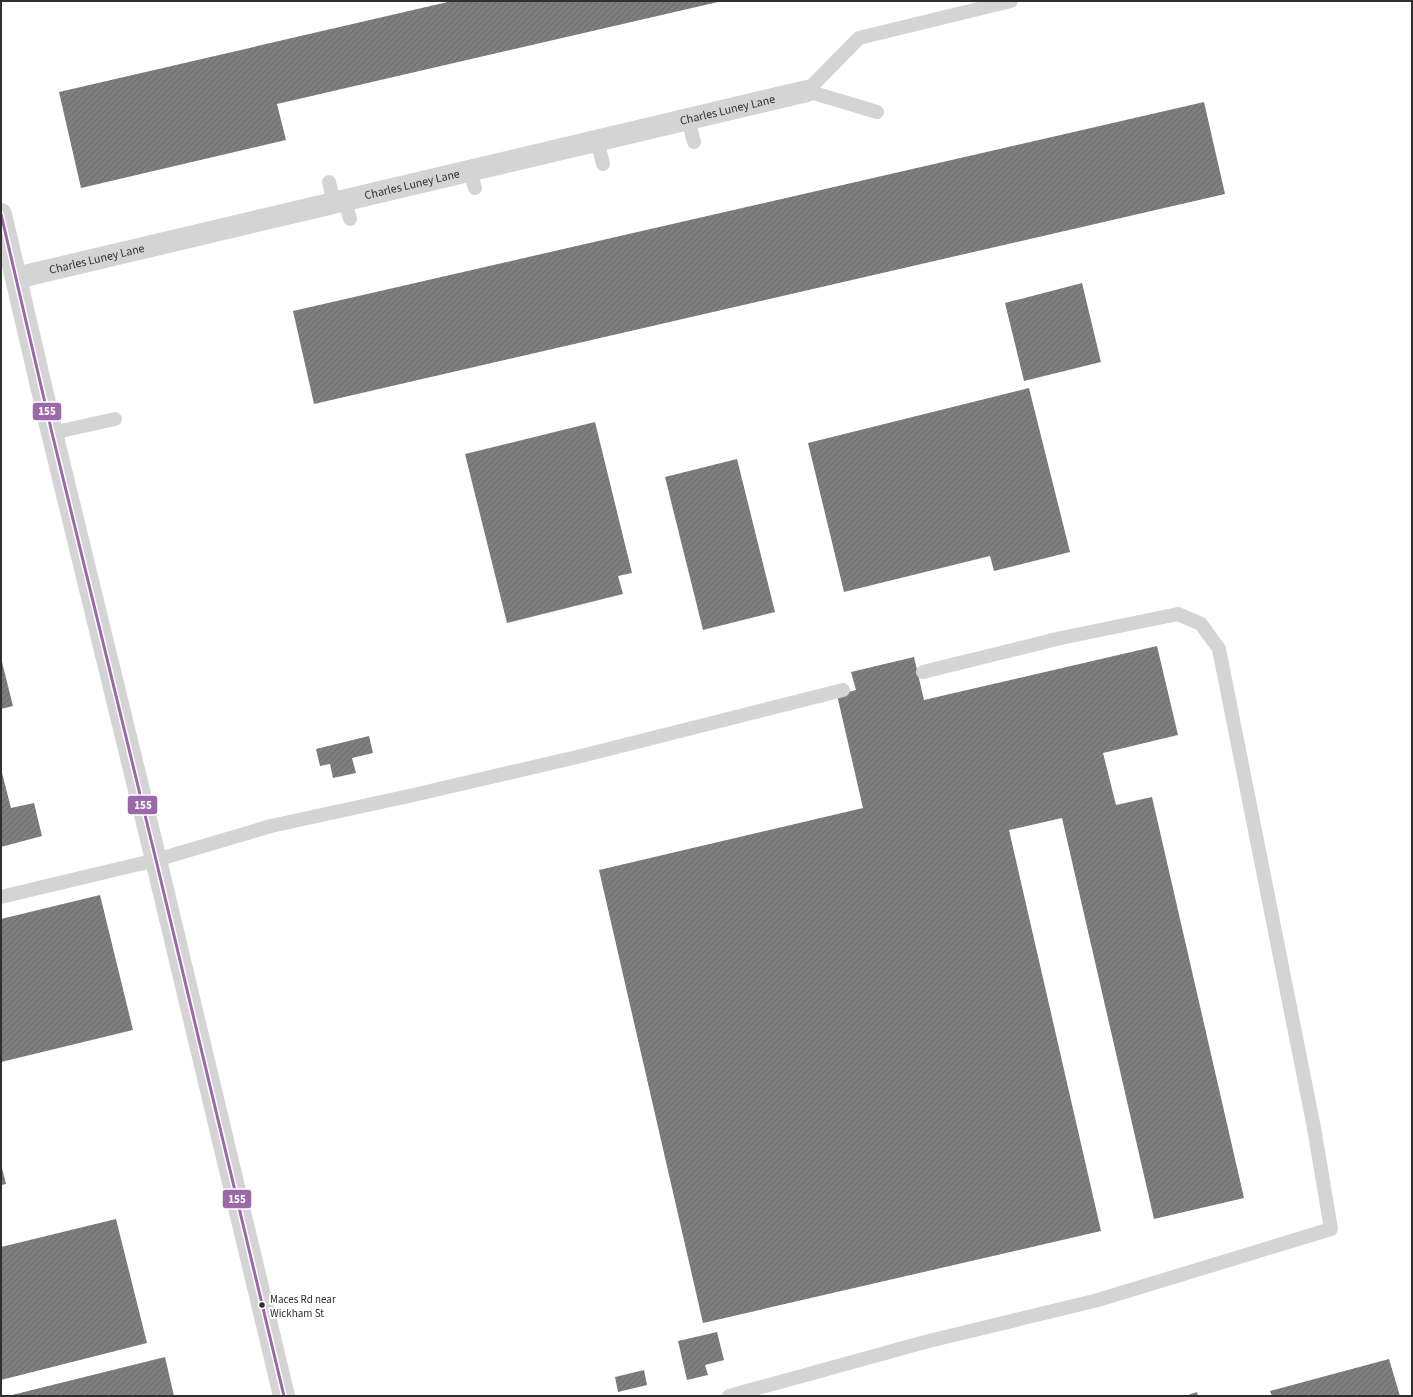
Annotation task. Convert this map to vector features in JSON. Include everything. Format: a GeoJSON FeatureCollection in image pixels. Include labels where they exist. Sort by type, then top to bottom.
{"type":"FeatureCollection","features":[{"type":"Feature","properties":{"kind":"street","name":"Charles Luney Lane"},"geometry":{"type":"LineString","coordinates":[[16,278],[472,179],[597,140],[807,90]]}},
{"type":"Feature","properties":{"kind":"street"},"geometry":{"type":"LineString","coordinates":[[1,214],[284,1396]]}},
{"type":"Feature","properties":{"kind":"lane"},"geometry":{"type":"LineString","coordinates":[[877,112],[807,90],[859,38],[1011,1]]}},
{"type":"Feature","properties":{"kind":"lane"},"geometry":{"type":"LineString","coordinates":[[688,119],[694,142]]}},
{"type":"Feature","properties":{"kind":"lane"},"geometry":{"type":"LineString","coordinates":[[597,140],[603,164]]}},
{"type":"Feature","properties":{"kind":"lane"},"geometry":{"type":"LineString","coordinates":[[329,182],[343,208]]}},
{"type":"Feature","properties":{"kind":"lane"},"geometry":{"type":"LineString","coordinates":[[52,432],[115,419]]}},
{"type":"Feature","properties":{"kind":"lane"},"geometry":{"type":"LineString","coordinates":[[730,1396],[925,1342],[1098,1300],[1331,1229],[1314,1128],[1219,649],[1201,624],[1178,614],[1061,638],[923,672]]}},
{"type":"Feature","properties":{"kind":"lane"},"geometry":{"type":"LineString","coordinates":[[1,897],[156,860],[271,826],[577,758],[844,690]]}},
{"type":"Feature","properties":{"kind":"building"},"geometry":{"type":"Polygon","coordinates":[[[452,1],[718,2],[277,104],[286,140],[81,188],[59,92],[452,1]]]}},
{"type":"Feature","properties":{"kind":"building"},"geometry":{"type":"Polygon","coordinates":[[[1204,102],[1225,194],[314,404],[293,311],[1204,102]]]}},
{"type":"Feature","properties":{"kind":"building"},"geometry":{"type":"Polygon","coordinates":[[[1082,283],[1101,362],[1024,381],[1005,303],[1082,283]]]}},
{"type":"Feature","properties":{"kind":"building"},"geometry":{"type":"Polygon","coordinates":[[[1029,388],[1070,552],[994,571],[990,556],[844,592],[808,443],[1029,388]]]}},
{"type":"Feature","properties":{"kind":"building"},"geometry":{"type":"Polygon","coordinates":[[[595,422],[632,573],[618,576],[623,594],[507,623],[465,454],[595,422]]]}},
{"type":"Feature","properties":{"kind":"building"},"geometry":{"type":"Polygon","coordinates":[[[737,459],[775,612],[703,630],[665,477],[737,459]]]}},
{"type":"Feature","properties":{"kind":"building"},"geometry":{"type":"Polygon","coordinates":[[[1157,646],[1178,735],[1103,753],[1116,805],[1152,797],[1244,1198],[1154,1219],[1062,818],[1009,830],[1101,1231],[703,1323],[599,870],[863,808],[837,695],[856,690],[851,672],[914,657],[924,700],[1157,646]]]}},
{"type":"Feature","properties":{"kind":"building"},"geometry":{"type":"Polygon","coordinates":[[[1,658],[13,706],[1,709],[1,658]]]}},
{"type":"Feature","properties":{"kind":"building"},"geometry":{"type":"Polygon","coordinates":[[[369,736],[373,753],[352,758],[356,773],[333,778],[330,764],[320,766],[316,749],[369,736]]]}},
{"type":"Feature","properties":{"kind":"building"},"geometry":{"type":"Polygon","coordinates":[[[1,769],[11,808],[34,803],[42,836],[1,847],[1,769]]]}},
{"type":"Feature","properties":{"kind":"building"},"geometry":{"type":"Polygon","coordinates":[[[100,895],[133,1030],[1,1062],[1,919],[100,895]]]}},
{"type":"Feature","properties":{"kind":"building"},"geometry":{"type":"Polygon","coordinates":[[[1,1164],[6,1184],[1,1185],[1,1164]]]}},
{"type":"Feature","properties":{"kind":"building"},"geometry":{"type":"Polygon","coordinates":[[[116,1219],[147,1343],[1,1380],[1,1247],[116,1219]]]}},
{"type":"Feature","properties":{"kind":"building"},"geometry":{"type":"Polygon","coordinates":[[[717,1332],[724,1360],[705,1365],[708,1375],[687,1380],[678,1341],[717,1332]]]}},
{"type":"Feature","properties":{"kind":"building"},"geometry":{"type":"Polygon","coordinates":[[[165,1357],[174,1396],[12,1396],[12,1395],[165,1357]]]}},
{"type":"Feature","properties":{"kind":"building"},"geometry":{"type":"Polygon","coordinates":[[[1389,1359],[1400,1396],[1272,1396],[1270,1391],[1389,1359]]]}},
{"type":"Feature","properties":{"kind":"building"},"geometry":{"type":"Polygon","coordinates":[[[644,1370],[647,1385],[618,1392],[615,1377],[644,1370]]]}},
{"type":"Feature","properties":{"kind":"building"},"geometry":{"type":"Polygon","coordinates":[[[1197,1392],[1198,1396],[1185,1396],[1197,1392]]]}},
{"type":"Feature","properties":{"kind":"transit line","name":"155"},"geometry":{"type":"LineString","coordinates":[[1,214],[52,433],[284,1396]]}},
{"type":"Feature","properties":{"kind":"place","name":"Maces Rd near Wickham St"},"geometry":{"type":"Point","coordinates":[262,1305]}}]}
